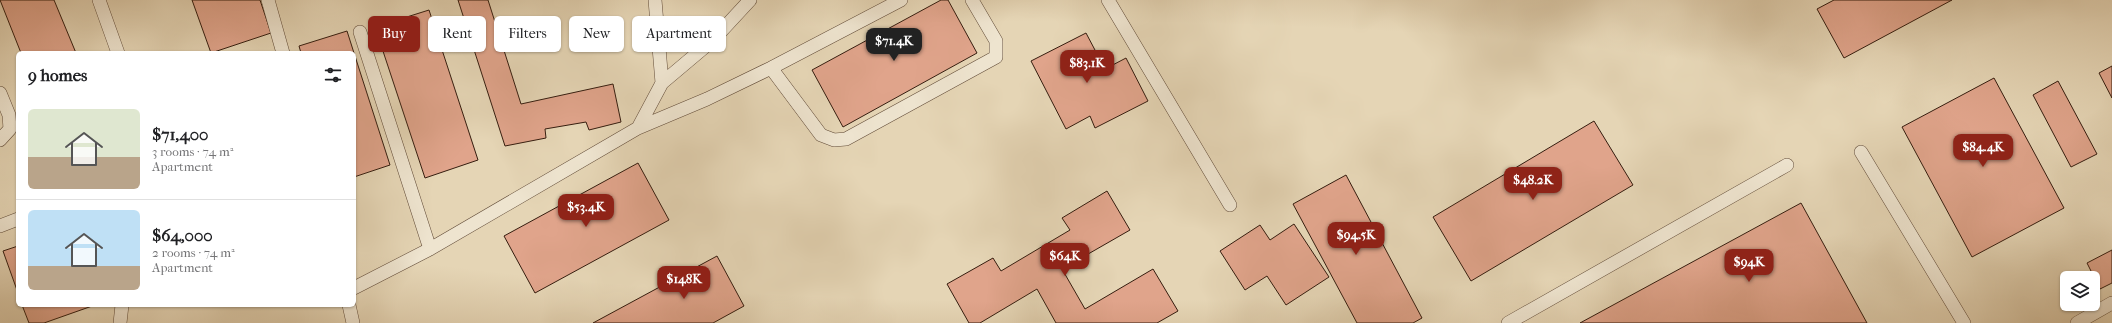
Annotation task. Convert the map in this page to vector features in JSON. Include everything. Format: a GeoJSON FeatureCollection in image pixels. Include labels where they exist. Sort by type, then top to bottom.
{"type":"FeatureCollection","features":[{"type":"Feature","properties":{"kind":"lane"},"geometry":{"type":"LineString","coordinates":[[99,0],[117,51]]}},
{"type":"Feature","properties":{"kind":"lane"},"geometry":{"type":"LineString","coordinates":[[268,0],[281,51]]}},
{"type":"Feature","properties":{"kind":"lane"},"geometry":{"type":"LineString","coordinates":[[655,0],[662,84]]}},
{"type":"Feature","properties":{"kind":"lane"},"geometry":{"type":"LineString","coordinates":[[638,128],[662,84],[713,40],[750,0]]}},
{"type":"Feature","properties":{"kind":"lane"},"geometry":{"type":"LineString","coordinates":[[356,287],[430,249],[638,128],[707,100],[901,0]]}},
{"type":"Feature","properties":{"kind":"lane"},"geometry":{"type":"LineString","coordinates":[[771,68],[821,135],[834,140],[846,139],[996,57],[996,41],[972,0]]}},
{"type":"Feature","properties":{"kind":"lane"},"geometry":{"type":"LineString","coordinates":[[1108,0],[1230,205]]}},
{"type":"Feature","properties":{"kind":"lane"},"geometry":{"type":"LineString","coordinates":[[360,32],[430,249]]}},
{"type":"Feature","properties":{"kind":"lane"},"geometry":{"type":"LineString","coordinates":[[0,93],[9,115],[10,129],[0,140]]}},
{"type":"Feature","properties":{"kind":"lane"},"geometry":{"type":"LineString","coordinates":[[1861,152],[1964,323]]}},
{"type":"Feature","properties":{"kind":"lane"},"geometry":{"type":"LineString","coordinates":[[1508,323],[1787,165]]}},
{"type":"Feature","properties":{"kind":"lane"},"geometry":{"type":"LineString","coordinates":[[0,226],[16,220]]}},
{"type":"Feature","properties":{"kind":"lane"},"geometry":{"type":"LineString","coordinates":[[2077,323],[2112,303]]}},
{"type":"Feature","properties":{"kind":"lane"},"geometry":{"type":"LineString","coordinates":[[120,323],[122,307]]}},
{"type":"Feature","properties":{"kind":"lane"},"geometry":{"type":"LineString","coordinates":[[349,307],[352,323]]}},
{"type":"Feature","properties":{"kind":"building"},"geometry":{"type":"Polygon","coordinates":[[[0,0],[54,0],[75,51],[20,51],[0,0]]]}},
{"type":"Feature","properties":{"kind":"building"},"geometry":{"type":"Polygon","coordinates":[[[192,0],[260,0],[271,33],[217,51],[210,51],[192,0]]]}},
{"type":"Feature","properties":{"kind":"building"},"geometry":{"type":"Polygon","coordinates":[[[458,0],[488,0],[494,19],[494,52],[504,52],[521,104],[613,84],[621,122],[589,130],[586,122],[545,129],[546,138],[505,146],[475,52],[486,52],[486,16],[463,16],[458,0]]]}},
{"type":"Feature","properties":{"kind":"building"},"geometry":{"type":"Polygon","coordinates":[[[941,0],[948,0],[977,53],[843,127],[812,70],[941,0]]]}},
{"type":"Feature","properties":{"kind":"building"},"geometry":{"type":"Polygon","coordinates":[[[1834,0],[1952,0],[1844,58],[1817,9],[1834,0]]]}},
{"type":"Feature","properties":{"kind":"building"},"geometry":{"type":"Polygon","coordinates":[[[429,10],[431,16],[428,16],[428,52],[443,52],[478,160],[425,178],[383,52],[420,52],[420,16],[410,16],[429,10]]]}},
{"type":"Feature","properties":{"kind":"building"},"geometry":{"type":"Polygon","coordinates":[[[347,31],[353,51],[300,51],[299,46],[347,31]]]}},
{"type":"Feature","properties":{"kind":"building"},"geometry":{"type":"Polygon","coordinates":[[[1086,33],[1105,69],[1126,58],[1148,101],[1095,128],[1090,116],[1066,129],[1031,61],[1086,33]]]}},
{"type":"Feature","properties":{"kind":"building"},"geometry":{"type":"Polygon","coordinates":[[[356,59],[390,165],[356,176],[356,59]]]}},
{"type":"Feature","properties":{"kind":"building"},"geometry":{"type":"Polygon","coordinates":[[[2112,66],[2112,98],[2099,73],[2112,66]]]}},
{"type":"Feature","properties":{"kind":"building"},"geometry":{"type":"Polygon","coordinates":[[[1994,78],[2064,208],[1972,257],[1902,127],[1994,78]]]}},
{"type":"Feature","properties":{"kind":"building"},"geometry":{"type":"Polygon","coordinates":[[[2058,81],[2097,154],[2071,167],[2033,95],[2058,81]]]}},
{"type":"Feature","properties":{"kind":"building"},"geometry":{"type":"Polygon","coordinates":[[[1594,121],[1633,185],[1471,281],[1433,217],[1594,121]]]}},
{"type":"Feature","properties":{"kind":"building"},"geometry":{"type":"Polygon","coordinates":[[[638,163],[669,220],[535,293],[504,236],[638,163]]]}},
{"type":"Feature","properties":{"kind":"building"},"geometry":{"type":"Polygon","coordinates":[[[1346,175],[1422,318],[1413,323],[1357,323],[1293,204],[1346,175]]]}},
{"type":"Feature","properties":{"kind":"building"},"geometry":{"type":"Polygon","coordinates":[[[1107,191],[1130,230],[1062,269],[1085,309],[1153,269],[1178,311],[1157,323],[1056,323],[1037,289],[980,323],[969,323],[947,284],[993,258],[1001,271],[1070,230],[1062,218],[1107,191]]]}},
{"type":"Feature","properties":{"kind":"building"},"geometry":{"type":"Polygon","coordinates":[[[1801,203],[1867,323],[1580,323],[1801,203]]]}},
{"type":"Feature","properties":{"kind":"building"},"geometry":{"type":"Polygon","coordinates":[[[1294,224],[1329,277],[1286,305],[1267,276],[1245,290],[1220,251],[1260,225],[1270,240],[1294,224]]]}},
{"type":"Feature","properties":{"kind":"building"},"geometry":{"type":"Polygon","coordinates":[[[16,247],[16,287],[3,251],[16,247]]]}},
{"type":"Feature","properties":{"kind":"building"},"geometry":{"type":"Polygon","coordinates":[[[2112,250],[2112,283],[2100,289],[2100,271],[2091,271],[2087,263],[2112,250]]]}},
{"type":"Feature","properties":{"kind":"building"},"geometry":{"type":"Polygon","coordinates":[[[717,256],[744,306],[713,323],[593,323],[717,256]]]}},
{"type":"Feature","properties":{"kind":"building"},"geometry":{"type":"Polygon","coordinates":[[[23,307],[89,307],[44,323],[29,323],[23,307]]]}}]}
